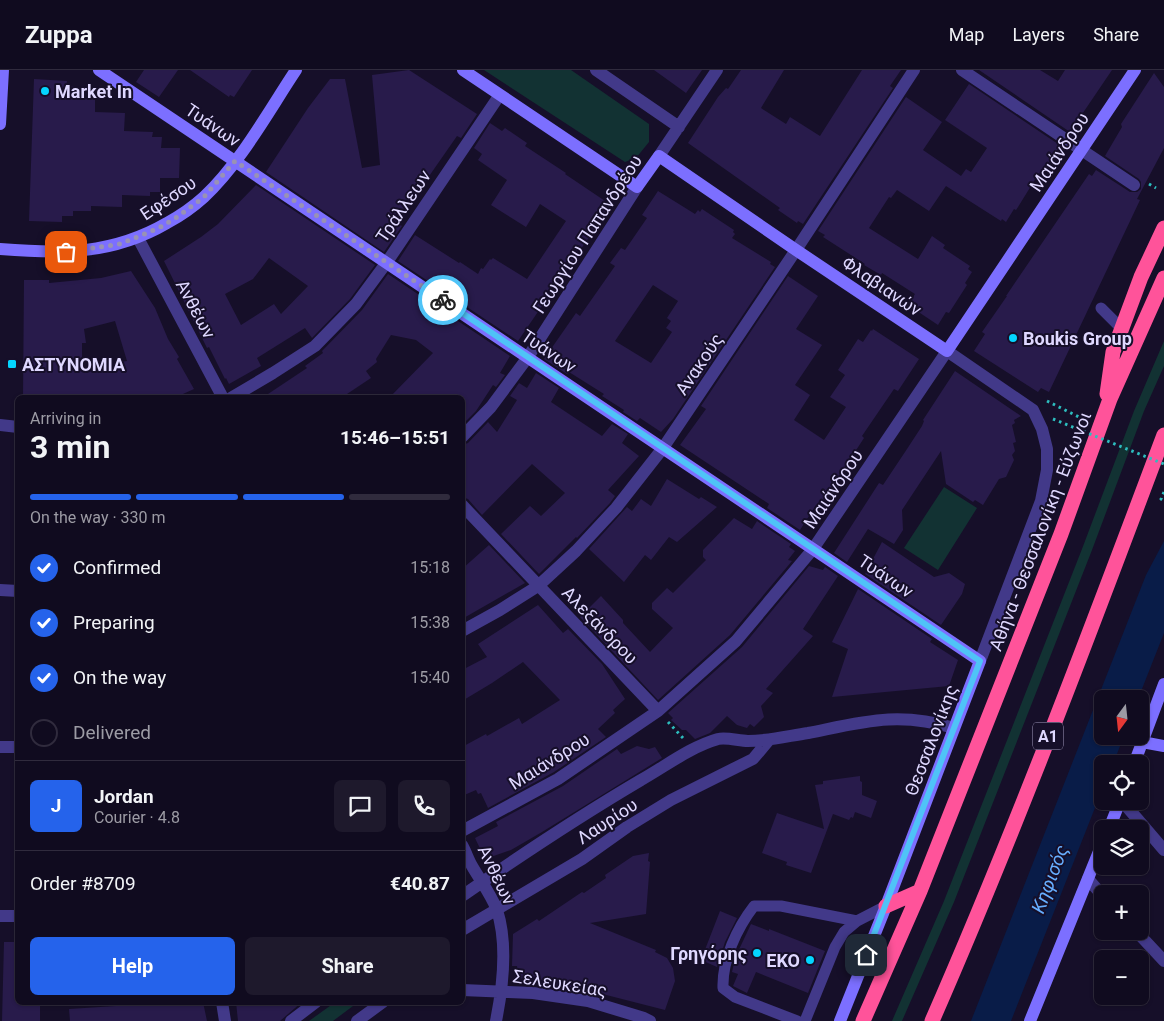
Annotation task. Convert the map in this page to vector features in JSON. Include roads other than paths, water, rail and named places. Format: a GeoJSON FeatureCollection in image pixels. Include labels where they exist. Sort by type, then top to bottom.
{"type":"FeatureCollection","features":[{"type":"Feature","properties":{"kind":"highway"},"geometry":{"type":"LineString","coordinates":[[1101,422],[1113,352],[1142,277],[1164,228]]}},
{"type":"Feature","properties":{"kind":"highway","name":"Αθήνα - Θεσσαλονίκη - Εύζωνοι"},"geometry":{"type":"LineString","coordinates":[[863,1021],[920,891],[1060,534],[1101,422],[1164,278]]}},
{"type":"Feature","properties":{"kind":"highway","name":"Α1"},"geometry":{"type":"LineString","coordinates":[[932,1021],[982,907],[1164,435]]}},
{"type":"Feature","properties":{"kind":"highway"},"geometry":{"type":"LineString","coordinates":[[886,906],[920,891]]}},
{"type":"Feature","properties":{"kind":"street"},"geometry":{"type":"LineString","coordinates":[[0,124],[3,70]]}},
{"type":"Feature","properties":{"kind":"street","name":"Τυάνων"},"geometry":{"type":"LineString","coordinates":[[99,70],[980,661]]}},
{"type":"Feature","properties":{"kind":"street","name":"Εφέσου"},"geometry":{"type":"LineString","coordinates":[[0,249],[66,252],[107,247],[138,238],[177,217],[197,203],[235,161],[296,70]]}},
{"type":"Feature","properties":{"kind":"street"},"geometry":{"type":"LineString","coordinates":[[463,70],[637,187]]}},
{"type":"Feature","properties":{"kind":"street"},"geometry":{"type":"LineString","coordinates":[[596,70],[679,127]]}},
{"type":"Feature","properties":{"kind":"street","name":"Γεωργίου Παπανδρέου"},"geometry":{"type":"LineString","coordinates":[[465,434],[491,407],[528,357],[637,187],[717,70]]}},
{"type":"Feature","properties":{"kind":"street","name":"Ανακούς"},"geometry":{"type":"LineString","coordinates":[[465,629],[538,586],[576,551],[616,508],[663,448],[914,70]]}},
{"type":"Feature","properties":{"kind":"street"},"geometry":{"type":"LineString","coordinates":[[962,70],[1134,185]]}},
{"type":"Feature","properties":{"kind":"street","name":"Μαιάνδρου"},"geometry":{"type":"LineString","coordinates":[[465,829],[558,779],[658,712],[736,640],[814,549],[1135,70]]}},
{"type":"Feature","properties":{"kind":"street","name":"Τράλλεων"},"geometry":{"type":"LineString","coordinates":[[236,395],[315,346],[356,304],[387,262],[499,96]]}},
{"type":"Feature","properties":{"kind":"street","name":"Φλαβιανών"},"geometry":{"type":"LineString","coordinates":[[659,156],[796,250],[948,350],[1033,410],[1042,429],[1047,449],[1047,470]]}},
{"type":"Feature","properties":{"kind":"street","name":"Ανθέων"},"geometry":{"type":"LineString","coordinates":[[138,238],[221,395]]}},
{"type":"Feature","properties":{"kind":"street"},"geometry":{"type":"LineString","coordinates":[[0,425],[15,427]]}},
{"type":"Feature","properties":{"kind":"street","name":"Θεσσαλονίκης"},"geometry":{"type":"LineString","coordinates":[[840,1021],[1041,501],[1047,470]]}},
{"type":"Feature","properties":{"kind":"street","name":"Αλεξάνδρου"},"geometry":{"type":"LineString","coordinates":[[465,507],[658,712]]}},
{"type":"Feature","properties":{"kind":"street"},"geometry":{"type":"LineString","coordinates":[[0,590],[15,591]]}},
{"type":"Feature","properties":{"kind":"street"},"geometry":{"type":"LineString","coordinates":[[1149,724],[1164,684]]}},
{"type":"Feature","properties":{"kind":"street"},"geometry":{"type":"LineString","coordinates":[[769,740],[884,719],[920,719],[954,728]]}},
{"type":"Feature","properties":{"kind":"street","name":"Λαυρίου"},"geometry":{"type":"LineString","coordinates":[[465,894],[565,826],[694,749],[720,738],[748,741],[769,740]]}},
{"type":"Feature","properties":{"kind":"street","name":"Λαυρίου"},"geometry":{"type":"LineString","coordinates":[[465,929],[498,914],[627,827],[671,800],[753,759],[769,740]]}},
{"type":"Feature","properties":{"kind":"street"},"geometry":{"type":"LineString","coordinates":[[1149,743],[1164,746]]}},
{"type":"Feature","properties":{"kind":"street"},"geometry":{"type":"LineString","coordinates":[[0,747],[15,748]]}},
{"type":"Feature","properties":{"kind":"street"},"geometry":{"type":"LineString","coordinates":[[1129,810],[1164,850]]}},
{"type":"Feature","properties":{"kind":"street","name":"Ανθέων"},"geometry":{"type":"LineString","coordinates":[[465,851],[498,914]]}},
{"type":"Feature","properties":{"kind":"street"},"geometry":{"type":"LineString","coordinates":[[1030,1021],[1094,865]]}},
{"type":"Feature","properties":{"kind":"street"},"geometry":{"type":"LineString","coordinates":[[1088,880],[1094,886]]}},
{"type":"Feature","properties":{"kind":"street"},"geometry":{"type":"LineString","coordinates":[[496,1021],[502,992],[503,956],[498,914]]}},
{"type":"Feature","properties":{"kind":"street"},"geometry":{"type":"LineString","coordinates":[[0,916],[15,916]]}},
{"type":"Feature","properties":{"kind":"street"},"geometry":{"type":"LineString","coordinates":[[1144,940],[1164,961]]}},
{"type":"Feature","properties":{"kind":"street","name":"Σελευκείας"},"geometry":{"type":"LineString","coordinates":[[465,990],[533,993],[588,1001],[646,1020]]}},
{"type":"Feature","properties":{"kind":"street"},"geometry":{"type":"LineString","coordinates":[[222,1005],[225,1021]]}},
{"type":"Feature","properties":{"kind":"street"},"geometry":{"type":"LineString","coordinates":[[291,1021],[312,1005]]}},
{"type":"Feature","properties":{"kind":"street"},"geometry":{"type":"LineString","coordinates":[[357,1021],[379,1005]]}},
{"type":"Feature","properties":{"kind":"lane"},"geometry":{"type":"LineString","coordinates":[[1101,308],[1122,329]]}},
{"type":"Feature","properties":{"kind":"lane"},"geometry":{"type":"LineString","coordinates":[[796,1021],[735,997],[723,988],[722,974],[733,943],[746,916],[754,906],[781,906],[857,921]]}},
{"type":"Feature","properties":{"kind":"lane"},"geometry":{"type":"LineString","coordinates":[[805,1021],[835,947],[844,932],[857,921],[886,906]]}},
{"type":"Feature","properties":{"kind":"water"},"geometry":{"type":"Polygon","coordinates":[[[1164,541],[1164,633],[1142,690],[1101,690],[1146,575],[1164,541]]]}},
{"type":"Feature","properties":{"kind":"water","name":"Κηφισός"},"geometry":{"type":"Polygon","coordinates":[[[1094,708],[1094,745],[1120,745],[1117,755],[1094,755],[1094,810],[1011,1021],[971,1021],[1094,708]]]}},
{"type":"Feature","properties":{"kind":"place","name":"Market In"},"geometry":{"type":"Point","coordinates":[45,91]}},
{"type":"Feature","properties":{"kind":"place","name":"Boukis Group"},"geometry":{"type":"Point","coordinates":[1013,338]}},
{"type":"Feature","properties":{"kind":"place","name":"ΑΣΤΥΝΟΜΙΑ"},"geometry":{"type":"Point","coordinates":[12,364]}},
{"type":"Feature","properties":{"kind":"place","name":"Γρηγόρης"},"geometry":{"type":"Point","coordinates":[757,953]}},
{"type":"Feature","properties":{"kind":"place","name":"EKO"},"geometry":{"type":"Point","coordinates":[810,960]}}]}
